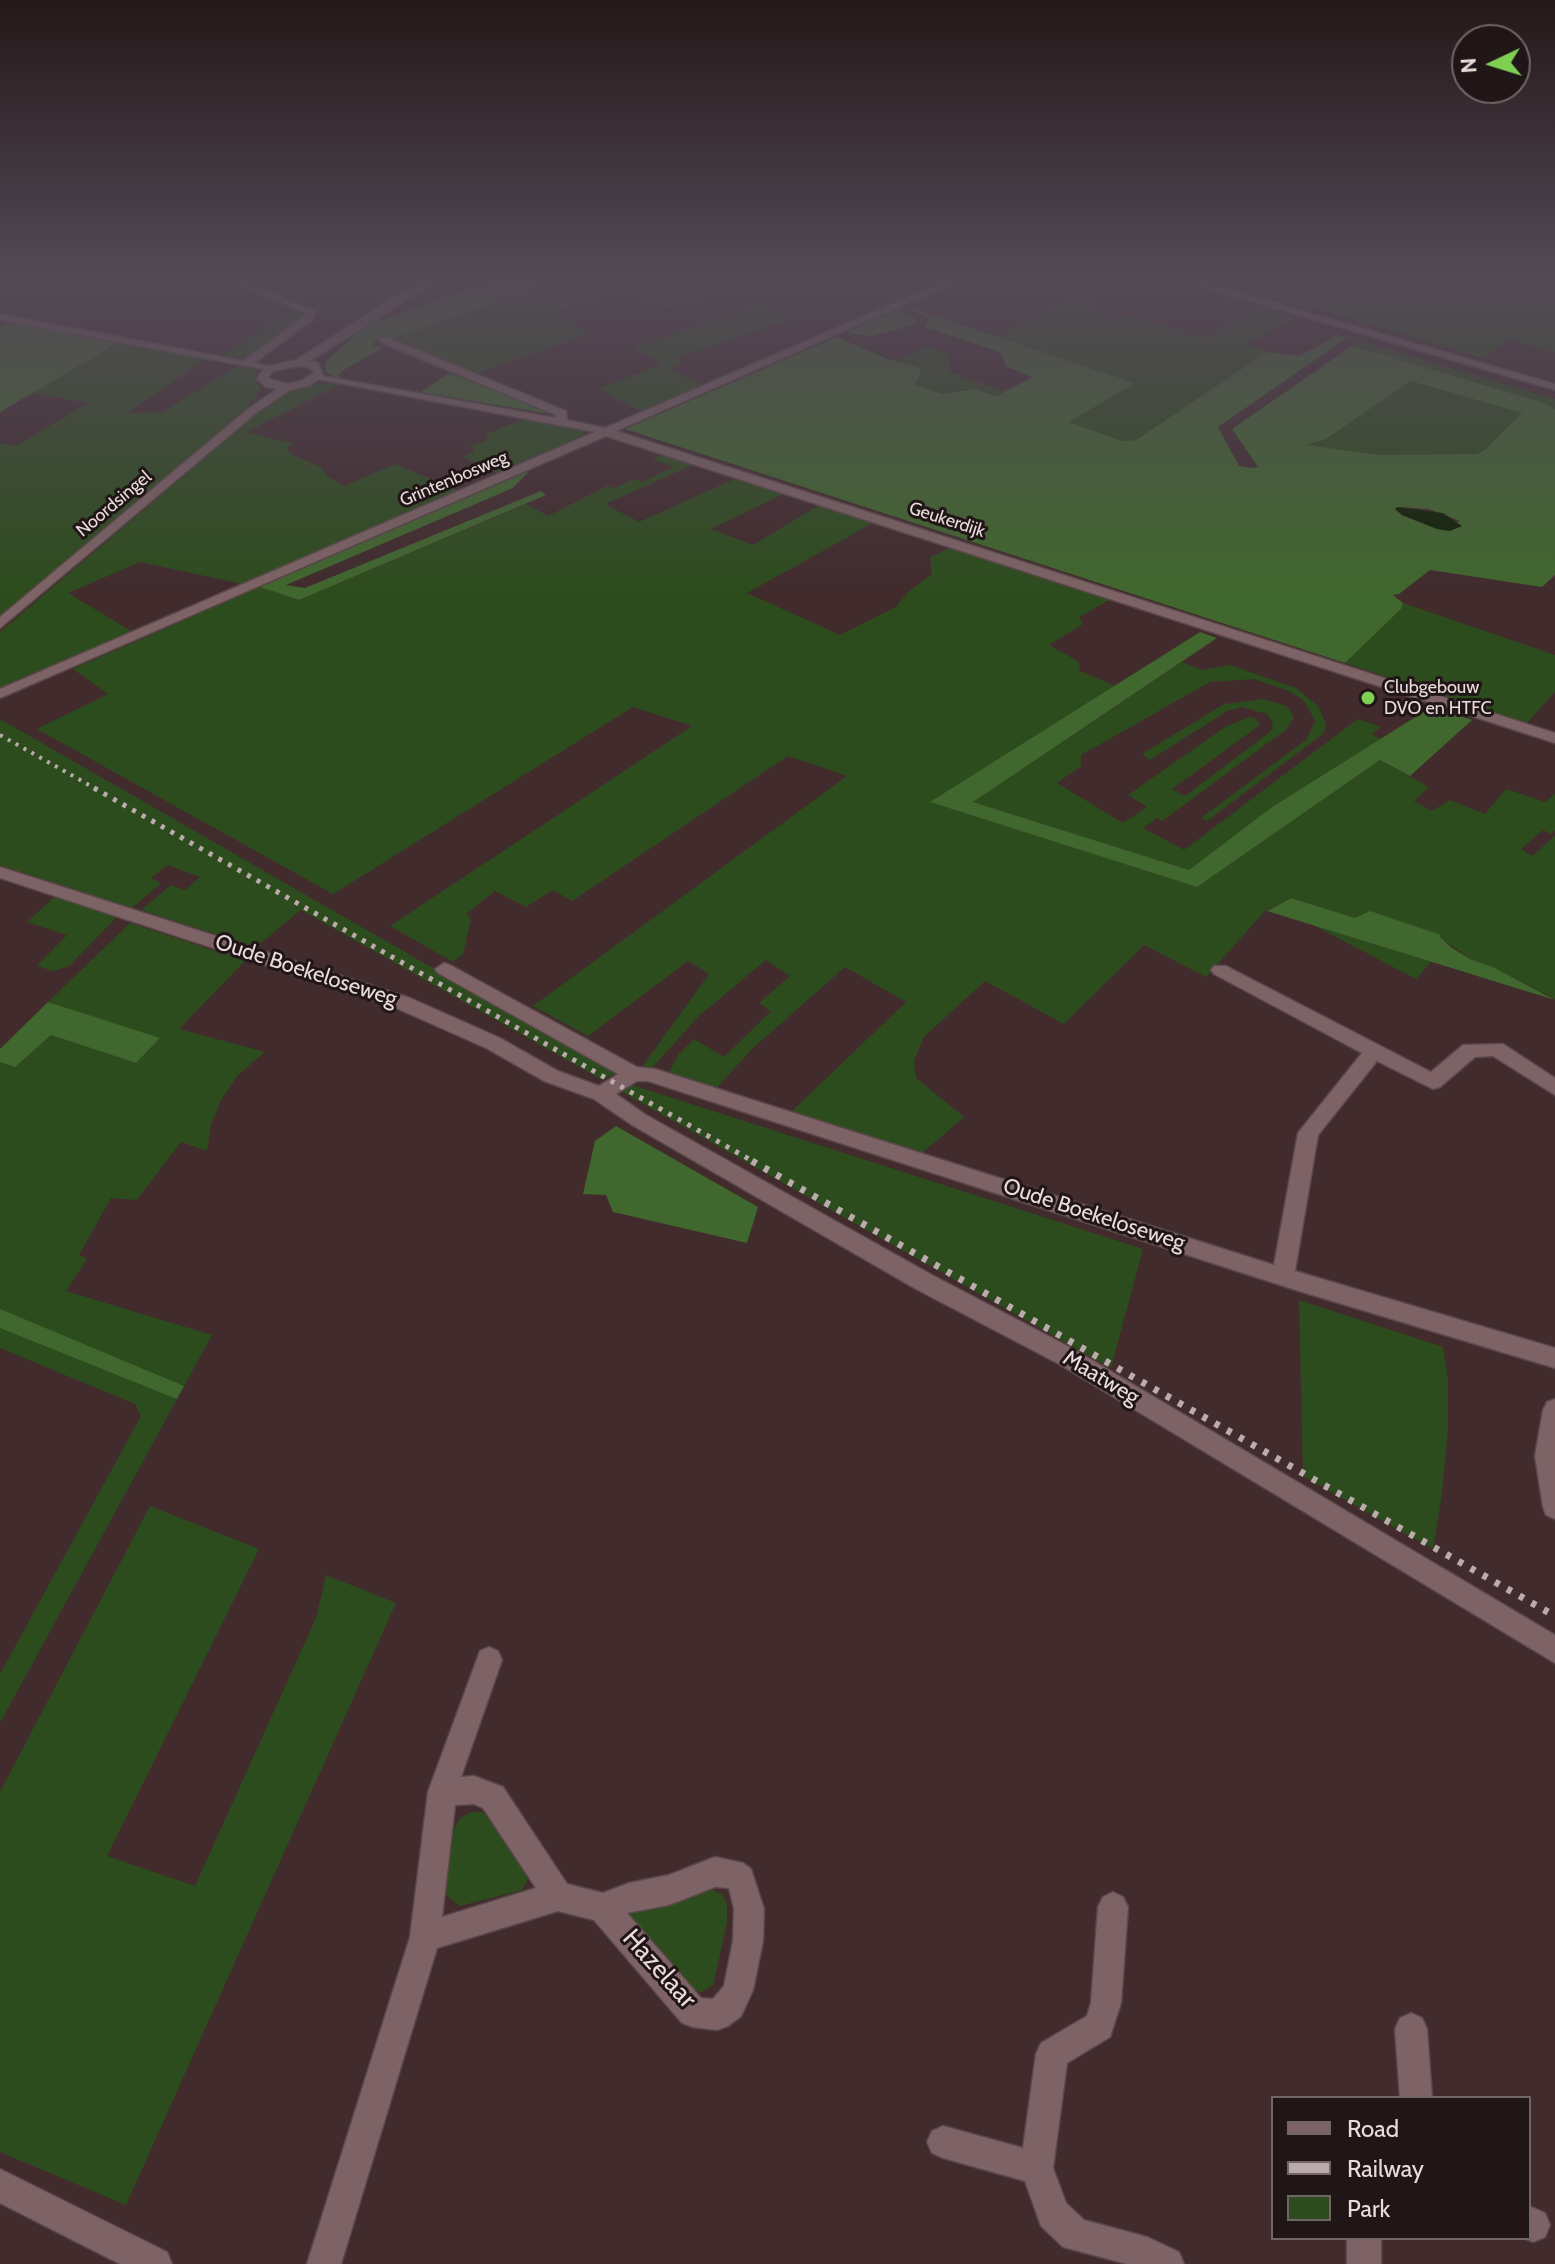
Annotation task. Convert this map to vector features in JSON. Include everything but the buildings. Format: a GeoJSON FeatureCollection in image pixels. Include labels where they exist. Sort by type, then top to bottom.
{"type":"FeatureCollection","features":[{"type":"Feature","properties":{"kind":"street"},"geometry":{"type":"LineString","coordinates":[[266,382],[287,387],[305,382]]}},
{"type":"Feature","properties":{"kind":"street","name":"Geukerdijk"},"geometry":{"type":"LineString","coordinates":[[337,382],[607,432],[1555,738]]}},
{"type":"Feature","properties":{"kind":"street"},"geometry":{"type":"LineString","coordinates":[[486,382],[562,413],[562,423]]}},
{"type":"Feature","properties":{"kind":"street","name":"Grintenbosweg"},"geometry":{"type":"LineString","coordinates":[[0,694],[723,382]]}},
{"type":"Feature","properties":{"kind":"street"},"geometry":{"type":"LineString","coordinates":[[1529,382],[1555,390]]}},
{"type":"Feature","properties":{"kind":"street","name":"Noordsingel"},"geometry":{"type":"LineString","coordinates":[[252,411],[270,385]]}},
{"type":"Feature","properties":{"kind":"street","name":"Noordsingel"},"geometry":{"type":"LineString","coordinates":[[0,624],[252,411],[287,387]]}},
{"type":"Feature","properties":{"kind":"street","name":"Oude Boekeloseweg"},"geometry":{"type":"LineString","coordinates":[[0,872],[403,1003],[493,1043],[551,1076],[601,1094],[639,1120]]}},
{"type":"Feature","properties":{"kind":"street","name":"Oude Boekeloseweg"},"geometry":{"type":"LineString","coordinates":[[444,969],[634,1074],[659,1078],[1283,1276],[1555,1358]]}},
{"type":"Feature","properties":{"kind":"street"},"geometry":{"type":"LineString","coordinates":[[1220,970],[1433,1082],[1470,1050],[1496,1049],[1555,1088]]}},
{"type":"Feature","properties":{"kind":"street"},"geometry":{"type":"LineString","coordinates":[[1283,1276],[1308,1133],[1375,1051]]}},
{"type":"Feature","properties":{"kind":"street"},"geometry":{"type":"LineString","coordinates":[[601,1094],[634,1074]]}},
{"type":"Feature","properties":{"kind":"street","name":"Maatweg"},"geometry":{"type":"LineString","coordinates":[[639,1120],[924,1282],[1067,1357],[1555,1650]]}},
{"type":"Feature","properties":{"kind":"street"},"geometry":{"type":"LineString","coordinates":[[1555,1410],[1547,1456],[1555,1507]]}},
{"type":"Feature","properties":{"kind":"street"},"geometry":{"type":"LineString","coordinates":[[324,2264],[425,1937],[442,1792],[489,1660]]}},
{"type":"Feature","properties":{"kind":"street"},"geometry":{"type":"LineString","coordinates":[[442,1792],[474,1790],[493,1797],[558,1896]]}},
{"type":"Feature","properties":{"kind":"street","name":"Hazelaar"},"geometry":{"type":"LineString","coordinates":[[715,1872],[733,1873],[741,1879],[749,1909],[748,1941],[738,1990],[730,2005],[717,2015],[693,2012],[603,1908],[629,1898],[669,1890],[715,1872]]}},
{"type":"Feature","properties":{"kind":"street"},"geometry":{"type":"LineString","coordinates":[[425,1937],[558,1896],[603,1908]]}},
{"type":"Feature","properties":{"kind":"street"},"geometry":{"type":"LineString","coordinates":[[1113,1907],[1106,2003],[1099,2026],[1052,2054],[1037,2168],[1053,2214],[1075,2235],[1135,2249],[1167,2264]]}},
{"type":"Feature","properties":{"kind":"street"},"geometry":{"type":"LineString","coordinates":[[1411,2029],[1416,2096]]}},
{"type":"Feature","properties":{"kind":"street"},"geometry":{"type":"LineString","coordinates":[[943,2142],[1037,2168]]}},
{"type":"Feature","properties":{"kind":"street"},"geometry":{"type":"LineString","coordinates":[[0,2185],[153,2264]]}},
{"type":"Feature","properties":{"kind":"street"},"geometry":{"type":"LineString","coordinates":[[1364,2240],[1364,2264]]}},
{"type":"Feature","properties":{"kind":"green space"},"geometry":{"type":"Polygon","coordinates":[[[0,382],[52,382],[0,412],[0,382]]]}},
{"type":"Feature","properties":{"kind":"green space"},"geometry":{"type":"Polygon","coordinates":[[[52,382],[173,382],[127,413],[163,412],[211,382],[258,382],[261,390],[245,410],[0,617],[0,443],[16,446],[88,403],[32,393],[52,382]]]}},
{"type":"Feature","properties":{"kind":"green space"},"geometry":{"type":"Polygon","coordinates":[[[436,382],[471,382],[550,414],[421,392],[436,382]]]}},
{"type":"Feature","properties":{"kind":"green space"},"geometry":{"type":"Polygon","coordinates":[[[617,382],[696,382],[703,385],[639,411],[599,389],[617,382]]]}},
{"type":"Feature","properties":{"kind":"green space"},"geometry":{"type":"Polygon","coordinates":[[[734,382],[916,382],[915,384],[942,394],[973,389],[997,396],[1023,382],[1135,383],[1069,422],[1122,441],[1136,440],[1223,382],[1284,382],[1218,427],[1239,466],[1252,468],[1258,467],[1232,429],[1300,382],[1410,382],[1326,439],[1306,445],[1379,455],[1477,454],[1485,450],[1522,413],[1413,382],[1472,382],[1544,403],[1555,409],[1555,575],[1542,587],[1430,570],[1399,594],[1393,595],[1403,603],[1401,609],[1345,663],[625,429],[734,382]],[[1395,509],[1402,515],[1437,529],[1460,521],[1429,509],[1395,509]]]}},
{"type":"Feature","properties":{"kind":"green space"},"geometry":{"type":"Polygon","coordinates":[[[977,382],[1005,392],[997,396],[965,389],[943,394],[915,384],[977,382]]]}},
{"type":"Feature","properties":{"kind":"green space"},"geometry":{"type":"Polygon","coordinates":[[[1130,382],[1223,382],[1136,440],[1122,441],[1069,422],[1134,383],[1130,382]]]}},
{"type":"Feature","properties":{"kind":"green space"},"geometry":{"type":"Polygon","coordinates":[[[1410,382],[1523,413],[1477,454],[1379,455],[1305,446],[1326,439],[1410,382]]]}},
{"type":"Feature","properties":{"kind":"green space"},"geometry":{"type":"Polygon","coordinates":[[[1467,382],[1496,382],[1555,399],[1555,409],[1467,382]]]}},
{"type":"Feature","properties":{"kind":"green space"},"geometry":{"type":"Polygon","coordinates":[[[321,383],[340,385],[246,432],[294,444],[287,448],[290,454],[321,467],[327,476],[344,486],[395,464],[459,491],[247,585],[140,562],[68,593],[133,632],[0,688],[0,632],[272,401],[290,390],[321,383]]]}},
{"type":"Feature","properties":{"kind":"green space"},"geometry":{"type":"Polygon","coordinates":[[[525,419],[582,430],[585,434],[498,473],[462,457],[475,451],[470,446],[488,440],[485,434],[525,419]]]}},
{"type":"Feature","properties":{"kind":"green space"},"geometry":{"type":"Polygon","coordinates":[[[661,454],[695,464],[605,504],[639,522],[737,478],[785,493],[711,529],[753,545],[821,504],[875,522],[747,593],[840,635],[896,607],[908,592],[932,574],[930,557],[952,547],[1111,599],[1079,617],[1083,624],[1049,645],[1079,662],[1080,671],[1115,686],[931,802],[1197,887],[1380,760],[1429,787],[1414,801],[1432,811],[1450,800],[1485,814],[1506,789],[1545,802],[1555,794],[1555,831],[1551,834],[1543,830],[1521,849],[1532,856],[1555,836],[1555,999],[1493,967],[1472,960],[1439,937],[1355,918],[1291,898],[1265,911],[1206,977],[1144,945],[1064,1024],[985,981],[924,1037],[914,1061],[916,1078],[964,1117],[921,1154],[789,1114],[906,1002],[845,967],[751,1050],[714,1091],[669,1073],[678,1055],[694,1039],[724,1057],[771,1011],[759,1003],[790,976],[766,960],[699,1016],[649,1071],[642,1067],[709,974],[688,961],[588,1036],[533,1006],[847,776],[788,756],[572,901],[553,890],[526,907],[495,891],[466,914],[471,919],[463,954],[453,962],[390,926],[692,726],[633,707],[333,894],[37,729],[108,694],[73,669],[260,587],[299,600],[526,504],[548,516],[607,486],[615,488],[633,479],[643,482],[673,467],[653,459],[661,454]]]}},
{"type":"Feature","properties":{"kind":"green space"},"geometry":{"type":"Polygon","coordinates":[[[529,471],[513,488],[286,585],[305,588],[541,491],[546,495],[299,600],[260,587],[529,471]]]}},
{"type":"Feature","properties":{"kind":"green space"},"geometry":{"type":"Polygon","coordinates":[[[1403,603],[1555,655],[1555,692],[1527,723],[1345,663],[1401,609],[1403,603]]]}},
{"type":"Feature","properties":{"kind":"green space"},"geometry":{"type":"Polygon","coordinates":[[[1200,632],[1217,638],[973,802],[1189,870],[1272,807],[1433,706],[1472,720],[1410,776],[1380,760],[1197,887],[930,802],[1200,632]]]}},
{"type":"Feature","properties":{"kind":"green space"},"geometry":{"type":"Polygon","coordinates":[[[1182,662],[1202,670],[1230,665],[1296,688],[1319,707],[1326,725],[1323,734],[1207,821],[1201,818],[1307,739],[1315,720],[1303,700],[1289,691],[1254,679],[1210,682],[1081,755],[1081,766],[1057,783],[1123,823],[1147,807],[1128,795],[1225,727],[1249,717],[1255,718],[1260,725],[1172,789],[1185,796],[1271,731],[1273,723],[1267,714],[1242,707],[1227,711],[1150,760],[1142,754],[1224,704],[1263,699],[1287,706],[1294,717],[1287,729],[1162,821],[1157,818],[1143,828],[1184,850],[1358,719],[1381,727],[1372,734],[1381,739],[1272,807],[1189,870],[973,802],[1182,662]]]}},
{"type":"Feature","properties":{"kind":"green space"},"geometry":{"type":"Polygon","coordinates":[[[0,719],[558,1040],[621,1071],[602,1080],[301,910],[256,947],[141,910],[171,885],[185,890],[200,877],[167,865],[151,878],[161,883],[132,908],[0,865],[0,719]]]}},
{"type":"Feature","properties":{"kind":"green space"},"geometry":{"type":"Polygon","coordinates":[[[54,897],[114,915],[115,919],[69,966],[53,971],[37,966],[67,935],[27,922],[54,897]]]}},
{"type":"Feature","properties":{"kind":"green space"},"geometry":{"type":"Polygon","coordinates":[[[1291,898],[1355,918],[1370,911],[1441,935],[1452,948],[1472,960],[1493,967],[1555,1000],[1267,911],[1291,898]]]}},
{"type":"Feature","properties":{"kind":"green space"},"geometry":{"type":"Polygon","coordinates":[[[130,923],[245,961],[179,1029],[265,1052],[238,1075],[221,1100],[211,1125],[207,1151],[181,1142],[137,1200],[111,1198],[79,1255],[87,1259],[66,1291],[212,1335],[0,1723],[0,1674],[141,1416],[135,1404],[0,1348],[0,1062],[15,1067],[51,1035],[136,1063],[159,1039],[48,1002],[130,923]]]}},
{"type":"Feature","properties":{"kind":"green space"},"geometry":{"type":"Polygon","coordinates":[[[1311,924],[1416,957],[1432,961],[1416,979],[1311,924]]]}},
{"type":"Feature","properties":{"kind":"green space"},"geometry":{"type":"Polygon","coordinates":[[[48,1002],[160,1038],[136,1063],[51,1035],[15,1067],[0,1062],[0,1049],[48,1002]]]}},
{"type":"Feature","properties":{"kind":"green space"},"geometry":{"type":"Polygon","coordinates":[[[629,1084],[1143,1249],[1111,1368],[622,1092],[629,1084]]]}},
{"type":"Feature","properties":{"kind":"green space"},"geometry":{"type":"Polygon","coordinates":[[[616,1126],[758,1207],[747,1243],[613,1212],[606,1195],[583,1194],[595,1141],[616,1126]]]}},
{"type":"Feature","properties":{"kind":"green space"},"geometry":{"type":"Polygon","coordinates":[[[1299,1300],[1443,1347],[1448,1381],[1448,1428],[1433,1549],[1303,1476],[1299,1300]]]}},
{"type":"Feature","properties":{"kind":"green space"},"geometry":{"type":"Polygon","coordinates":[[[0,1309],[184,1386],[177,1399],[0,1328],[0,1309]]]}},
{"type":"Feature","properties":{"kind":"green space"},"geometry":{"type":"Polygon","coordinates":[[[150,1506],[259,1549],[107,1856],[195,1886],[316,1618],[326,1575],[396,1603],[126,2205],[0,2152],[0,1792],[150,1506]]]}},
{"type":"Feature","properties":{"kind":"green space"},"geometry":{"type":"Polygon","coordinates":[[[471,1812],[482,1812],[489,1817],[528,1869],[528,1878],[522,1890],[460,1906],[446,1895],[445,1885],[454,1829],[460,1818],[471,1812]]]}},
{"type":"Feature","properties":{"kind":"green space"},"geometry":{"type":"Polygon","coordinates":[[[707,1888],[722,1894],[727,1904],[727,1922],[713,1985],[702,1992],[693,1990],[626,1917],[629,1910],[707,1888]]]}},
{"type":"Feature","properties":{"kind":"shaded area"},"geometry":{"type":"Polygon","coordinates":[[[1395,509],[1443,513],[1462,526],[1450,531],[1437,529],[1402,515],[1395,509]]]}},
{"type":"Feature","properties":{"kind":"railway"},"geometry":{"type":"LineString","coordinates":[[0,735],[98,790]]}},
{"type":"Feature","properties":{"kind":"railway"},"geometry":{"type":"LineString","coordinates":[[94,788],[756,1163]]}},
{"type":"Feature","properties":{"kind":"railway"},"geometry":{"type":"LineString","coordinates":[[752,1161],[1555,1616]]}},
{"type":"Feature","properties":{"kind":"place","name":"Clubgebouw DVO en HTFC"},"geometry":{"type":"Point","coordinates":[1368,698]}}]}
